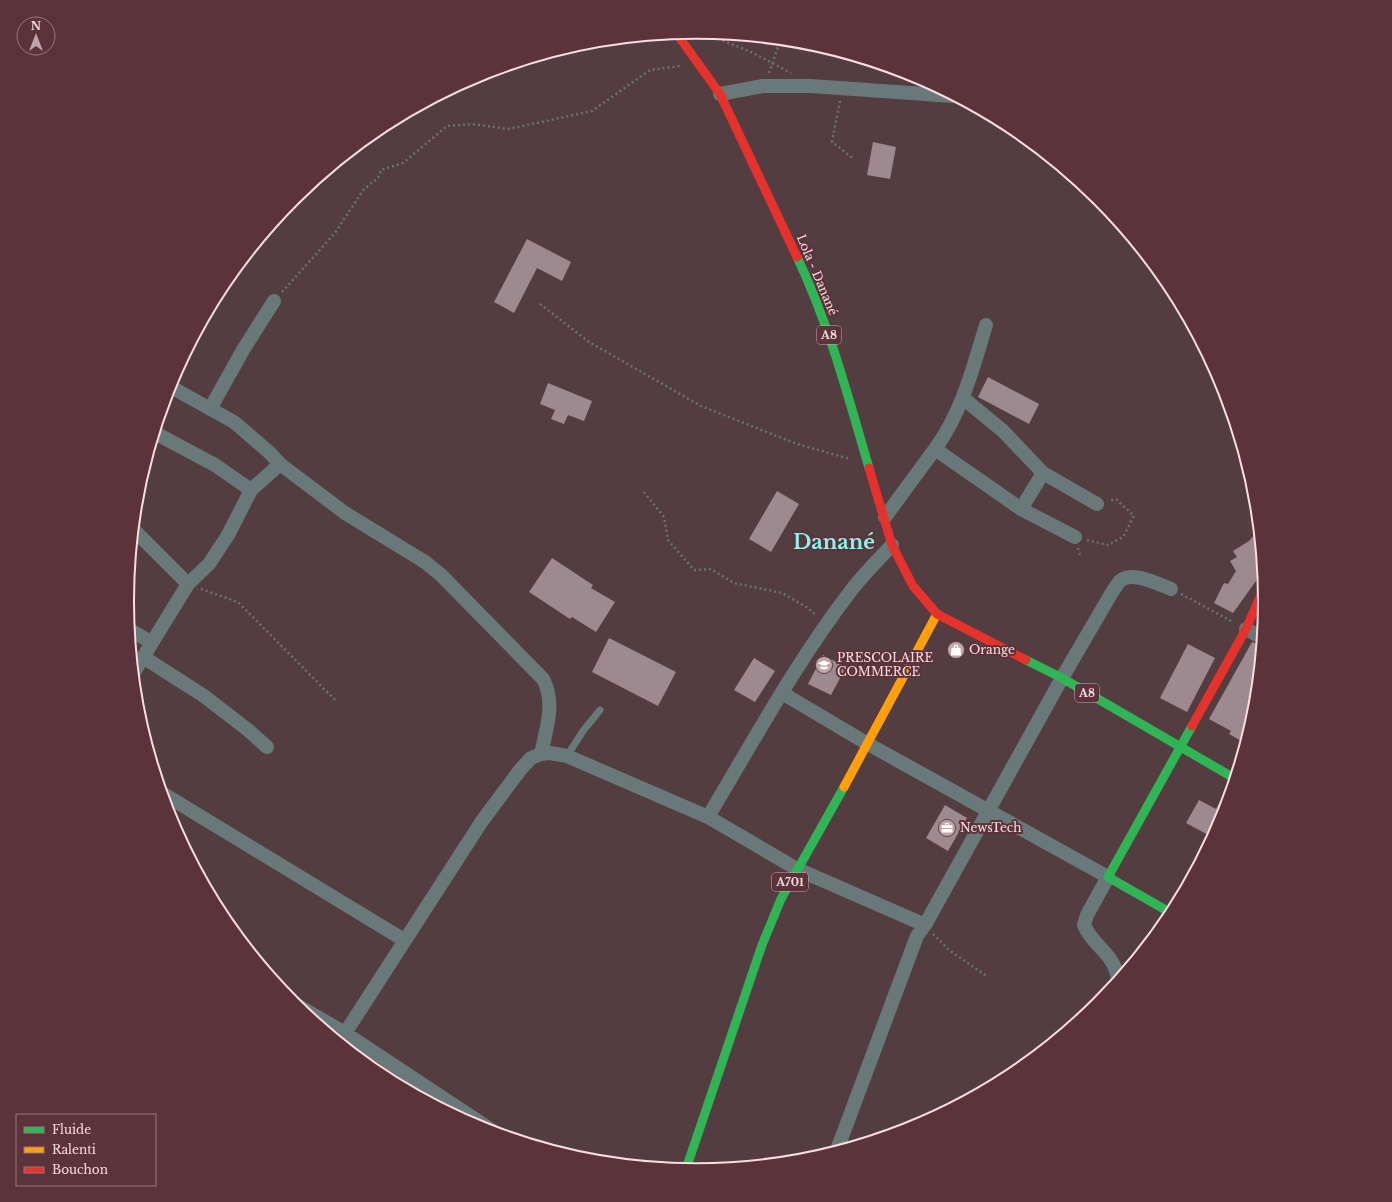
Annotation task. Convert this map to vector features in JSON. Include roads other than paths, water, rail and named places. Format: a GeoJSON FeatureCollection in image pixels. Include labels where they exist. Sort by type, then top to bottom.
{"type":"FeatureCollection","features":[{"type":"Feature","properties":{"kind":"main road","name":"Lola - Danané"},"geometry":{"type":"LineString","coordinates":[[676,40],[697,63],[720,94],[810,284],[835,351],[892,545],[913,586],[937,614]]}},
{"type":"Feature","properties":{"kind":"main road"},"geometry":{"type":"LineString","coordinates":[[1165,910],[1108,877],[1246,629],[1258,602]]}},
{"type":"Feature","properties":{"kind":"main road","name":"A8"},"geometry":{"type":"LineString","coordinates":[[937,614],[1062,678],[1230,776]]}},
{"type":"Feature","properties":{"kind":"main road","name":"A701"},"geometry":{"type":"LineString","coordinates":[[688,1163],[762,945],[781,899],[868,744],[937,614]]}},
{"type":"Feature","properties":{"kind":"street"},"geometry":{"type":"LineString","coordinates":[[720,94],[763,86],[811,86],[941,95]]}},
{"type":"Feature","properties":{"kind":"street"},"geometry":{"type":"LineString","coordinates":[[210,409],[243,350],[274,301]]}},
{"type":"Feature","properties":{"kind":"street"},"geometry":{"type":"LineString","coordinates":[[885,517],[944,437],[963,398],[986,325]]}},
{"type":"Feature","properties":{"kind":"street"},"geometry":{"type":"LineString","coordinates":[[176,390],[234,422],[270,453],[280,464],[345,513],[425,562],[441,575],[544,679],[551,699],[541,754]]}},
{"type":"Feature","properties":{"kind":"street"},"geometry":{"type":"LineString","coordinates":[[963,398],[1003,431],[1043,473],[1097,504]]}},
{"type":"Feature","properties":{"kind":"street"},"geometry":{"type":"LineString","coordinates":[[159,435],[215,465],[252,490]]}},
{"type":"Feature","properties":{"kind":"street"},"geometry":{"type":"LineString","coordinates":[[935,449],[1021,509],[1075,538]]}},
{"type":"Feature","properties":{"kind":"street"},"geometry":{"type":"LineString","coordinates":[[138,666],[151,642],[188,584],[209,564],[228,535],[252,490],[280,464]]}},
{"type":"Feature","properties":{"kind":"street"},"geometry":{"type":"LineString","coordinates":[[1021,509],[1043,473]]}},
{"type":"Feature","properties":{"kind":"street"},"geometry":{"type":"LineString","coordinates":[[138,534],[188,584]]}},
{"type":"Feature","properties":{"kind":"street"},"geometry":{"type":"LineString","coordinates":[[708,817],[782,693],[828,624],[854,588],[892,545]]}},
{"type":"Feature","properties":{"kind":"street"},"geometry":{"type":"LineString","coordinates":[[839,1144],[917,936],[925,925],[1062,678],[1120,581],[1130,576],[1144,578],[1171,588]]}},
{"type":"Feature","properties":{"kind":"street"},"geometry":{"type":"LineString","coordinates":[[1246,629],[1257,635]]}},
{"type":"Feature","properties":{"kind":"street"},"geometry":{"type":"LineString","coordinates":[[135,633],[151,642]]}},
{"type":"Feature","properties":{"kind":"street"},"geometry":{"type":"LineString","coordinates":[[144,657],[204,696],[248,730],[267,748]]}},
{"type":"Feature","properties":{"kind":"street"},"geometry":{"type":"LineString","coordinates":[[782,693],[868,744],[1108,877],[1084,925],[1113,962],[1116,975]]}},
{"type":"Feature","properties":{"kind":"street"},"geometry":{"type":"LineString","coordinates":[[462,1111],[342,1037],[404,940],[505,788],[532,758],[541,754],[550,753],[567,756],[708,817],[797,869],[925,925]]}},
{"type":"Feature","properties":{"kind":"street"},"geometry":{"type":"LineString","coordinates":[[170,798],[404,940]]}},
{"type":"Feature","properties":{"kind":"lane"},"geometry":{"type":"LineString","coordinates":[[567,756],[583,731],[600,710]]}},
{"type":"Feature","properties":{"kind":"place","name":"Orange"},"geometry":{"type":"Point","coordinates":[956,650]}},
{"type":"Feature","properties":{"kind":"place","name":"PRESCOLAIRE COMMERCE"},"geometry":{"type":"Point","coordinates":[824,665]}},
{"type":"Feature","properties":{"kind":"place","name":"NewsTech"},"geometry":{"type":"Point","coordinates":[947,828]}},
{"type":"Feature","properties":{"kind":"district","name":"Danané"},"geometry":{"type":"Point","coordinates":[834,542]}}]}
